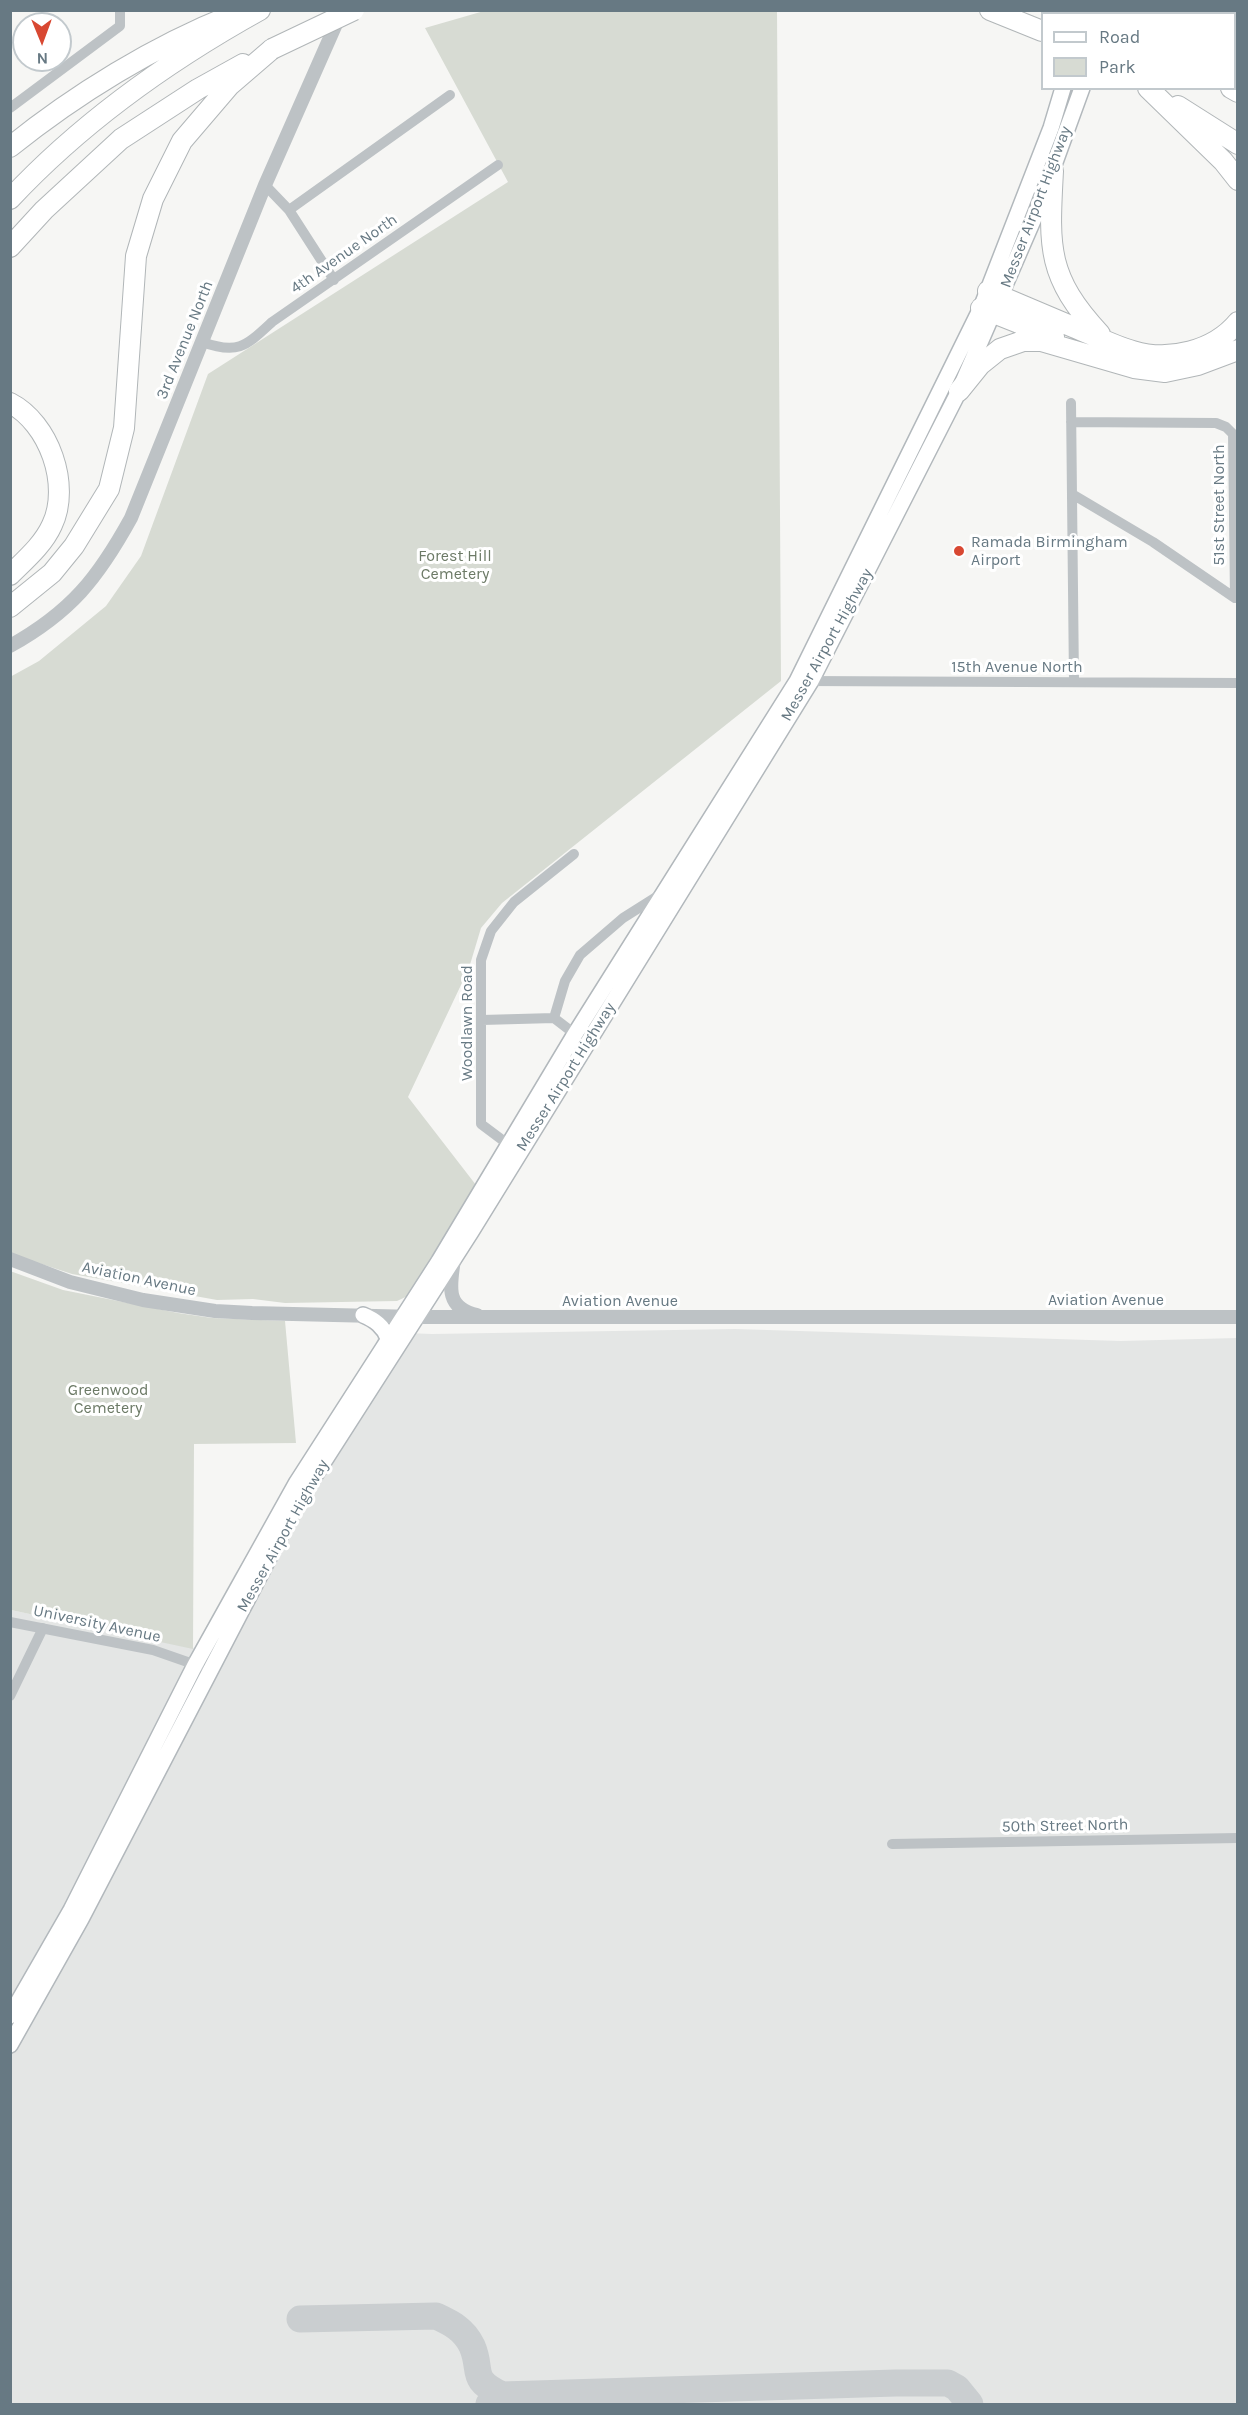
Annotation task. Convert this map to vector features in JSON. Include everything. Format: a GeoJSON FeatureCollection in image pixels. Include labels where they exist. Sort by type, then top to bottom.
{"type":"FeatureCollection","features":[{"type":"Feature","properties":{"kind":"highway"},"geometry":{"type":"LineString","coordinates":[[10,147],[54,112],[177,39],[243,10]]}},
{"type":"Feature","properties":{"kind":"highway"},"geometry":{"type":"LineString","coordinates":[[10,199],[71,139],[125,96],[260,10]]}},
{"type":"Feature","properties":{"kind":"highway"},"geometry":{"type":"LineString","coordinates":[[10,247],[44,210],[122,139],[198,89],[272,49],[354,10]]}},
{"type":"Feature","properties":{"kind":"highway"},"geometry":{"type":"LineString","coordinates":[[990,10],[1041,31]]}},
{"type":"Feature","properties":{"kind":"highway"},"geometry":{"type":"LineString","coordinates":[[10,607],[52,573],[74,546],[109,489],[124,428],[136,256],[153,199],[182,141],[230,86],[272,49]]}},
{"type":"Feature","properties":{"kind":"highway"},"geometry":{"type":"LineString","coordinates":[[1152,90],[1223,161],[1238,180]]}},
{"type":"Feature","properties":{"kind":"highway"},"geometry":{"type":"LineString","coordinates":[[1153,90],[1238,144]]}},
{"type":"Feature","properties":{"kind":"highway"},"geometry":{"type":"LineString","coordinates":[[1053,171],[1050,228],[1052,255],[1060,280],[1082,316],[1106,341]]}},
{"type":"Feature","properties":{"kind":"highway"},"geometry":{"type":"LineString","coordinates":[[991,302],[1133,351],[1152,355],[1177,354],[1196,350],[1217,340],[1238,322]]}},
{"type":"Feature","properties":{"kind":"highway"},"geometry":{"type":"LineString","coordinates":[[991,302],[1134,368]]}},
{"type":"Feature","properties":{"kind":"highway"},"geometry":{"type":"LineString","coordinates":[[959,391],[980,365],[1000,349],[1023,341],[1041,341],[1134,368],[1165,372],[1198,365],[1238,350]]}},
{"type":"Feature","properties":{"kind":"highway"},"geometry":{"type":"LineString","coordinates":[[10,403],[32,418],[44,434],[52,452],[58,503],[52,525],[38,547],[10,575]]}},
{"type":"Feature","properties":{"kind":"main road","name":"Messer Airport Highway"},"geometry":{"type":"LineString","coordinates":[[10,2045],[81,1919],[298,1502],[409,1317],[438,1261],[508,1145],[581,1039],[804,681],[959,391],[1062,90]]}},
{"type":"Feature","properties":{"kind":"main road","name":"Messer Airport Highway"},"geometry":{"type":"LineString","coordinates":[[10,2016],[71,1910],[195,1665],[297,1482],[388,1338],[409,1317],[454,1259],[665,891],[804,681],[1053,171],[1081,90]]}},
{"type":"Feature","properties":{"kind":"main road"},"geometry":{"type":"LineString","coordinates":[[363,1315],[374,1319],[388,1338]]}},
{"type":"Feature","properties":{"kind":"street"},"geometry":{"type":"LineString","coordinates":[[10,108],[120,26],[120,10]]}},
{"type":"Feature","properties":{"kind":"street","name":"3rd Avenue North"},"geometry":{"type":"LineString","coordinates":[[10,646],[42,627],[77,598],[108,559],[131,518],[265,185],[342,10]]}},
{"type":"Feature","properties":{"kind":"street"},"geometry":{"type":"LineString","coordinates":[[289,210],[450,95]]}},
{"type":"Feature","properties":{"kind":"street","name":"4th Avenue North"},"geometry":{"type":"LineString","coordinates":[[202,342],[225,349],[236,348],[252,340],[272,322],[498,165]]}},
{"type":"Feature","properties":{"kind":"street"},"geometry":{"type":"LineString","coordinates":[[265,185],[289,210],[334,280]]}},
{"type":"Feature","properties":{"kind":"street"},"geometry":{"type":"LineString","coordinates":[[1071,403],[1074,682]]}},
{"type":"Feature","properties":{"kind":"street","name":"51st Street North"},"geometry":{"type":"LineString","coordinates":[[1071,422],[1216,423],[1226,427],[1233,434],[1235,598],[1153,542],[1072,494]]}},
{"type":"Feature","properties":{"kind":"street","name":"15th Avenue North"},"geometry":{"type":"LineString","coordinates":[[804,681],[1238,683]]}},
{"type":"Feature","properties":{"kind":"street","name":"Woodlawn Road"},"geometry":{"type":"LineString","coordinates":[[508,1145],[481,1124],[481,960],[490,931],[514,902],[574,854]]}},
{"type":"Feature","properties":{"kind":"street"},"geometry":{"type":"LineString","coordinates":[[554,1018],[565,981],[580,955],[623,918],[665,891]]}},
{"type":"Feature","properties":{"kind":"street"},"geometry":{"type":"LineString","coordinates":[[482,1020],[554,1018],[581,1039]]}},
{"type":"Feature","properties":{"kind":"street","name":"Aviation Avenue"},"geometry":{"type":"LineString","coordinates":[[10,1259],[70,1282],[143,1300],[252,1313],[409,1317],[1238,1317]]}},
{"type":"Feature","properties":{"kind":"street"},"geometry":{"type":"LineString","coordinates":[[454,1259],[451,1298],[457,1306],[473,1314],[494,1317]]}},
{"type":"Feature","properties":{"kind":"street","name":"University Avenue"},"geometry":{"type":"LineString","coordinates":[[10,1622],[153,1650],[210,1671]]}},
{"type":"Feature","properties":{"kind":"street"},"geometry":{"type":"LineString","coordinates":[[10,1695],[44,1628]]}},
{"type":"Feature","properties":{"kind":"street","name":"50th Street North"},"geometry":{"type":"LineString","coordinates":[[892,1844],[1238,1838]]}},
{"type":"Feature","properties":{"kind":"shaded area"},"geometry":{"type":"Polygon","coordinates":[[[735,1329],[1121,1341],[1237,1338],[1237,2404],[11,2404],[11,1610],[194,1648],[235,1574],[372,1354],[380,1332],[432,1334],[735,1329]]]}},
{"type":"Feature","properties":{"kind":"green space","name":"Forest Hill Cemetery"},"geometry":{"type":"Polygon","coordinates":[[[484,11],[777,11],[781,681],[502,903],[481,928],[469,968],[408,1097],[476,1185],[412,1294],[397,1301],[285,1303],[253,1299],[217,1300],[72,1274],[11,1254],[10,677],[39,661],[106,606],[141,556],[208,374],[508,182],[425,28],[484,11]]]}},
{"type":"Feature","properties":{"kind":"green space","name":"Greenwood Cemetery"},"geometry":{"type":"Polygon","coordinates":[[[10,1271],[63,1290],[178,1313],[212,1318],[285,1321],[296,1443],[194,1444],[193,1649],[11,1610],[10,1271]]]}},
{"type":"Feature","properties":{"kind":"taxiway"},"geometry":{"type":"LineString","coordinates":[[300,2319],[436,2316],[452,2324],[465,2335],[472,2346],[480,2379],[502,2395]]}},
{"type":"Feature","properties":{"kind":"taxiway"},"geometry":{"type":"LineString","coordinates":[[489,2404],[502,2395],[896,2383],[948,2383],[957,2388],[970,2404]]}},
{"type":"Feature","properties":{"kind":"place","name":"Ramada Birmingham Airport"},"geometry":{"type":"Point","coordinates":[959,551]}}]}
